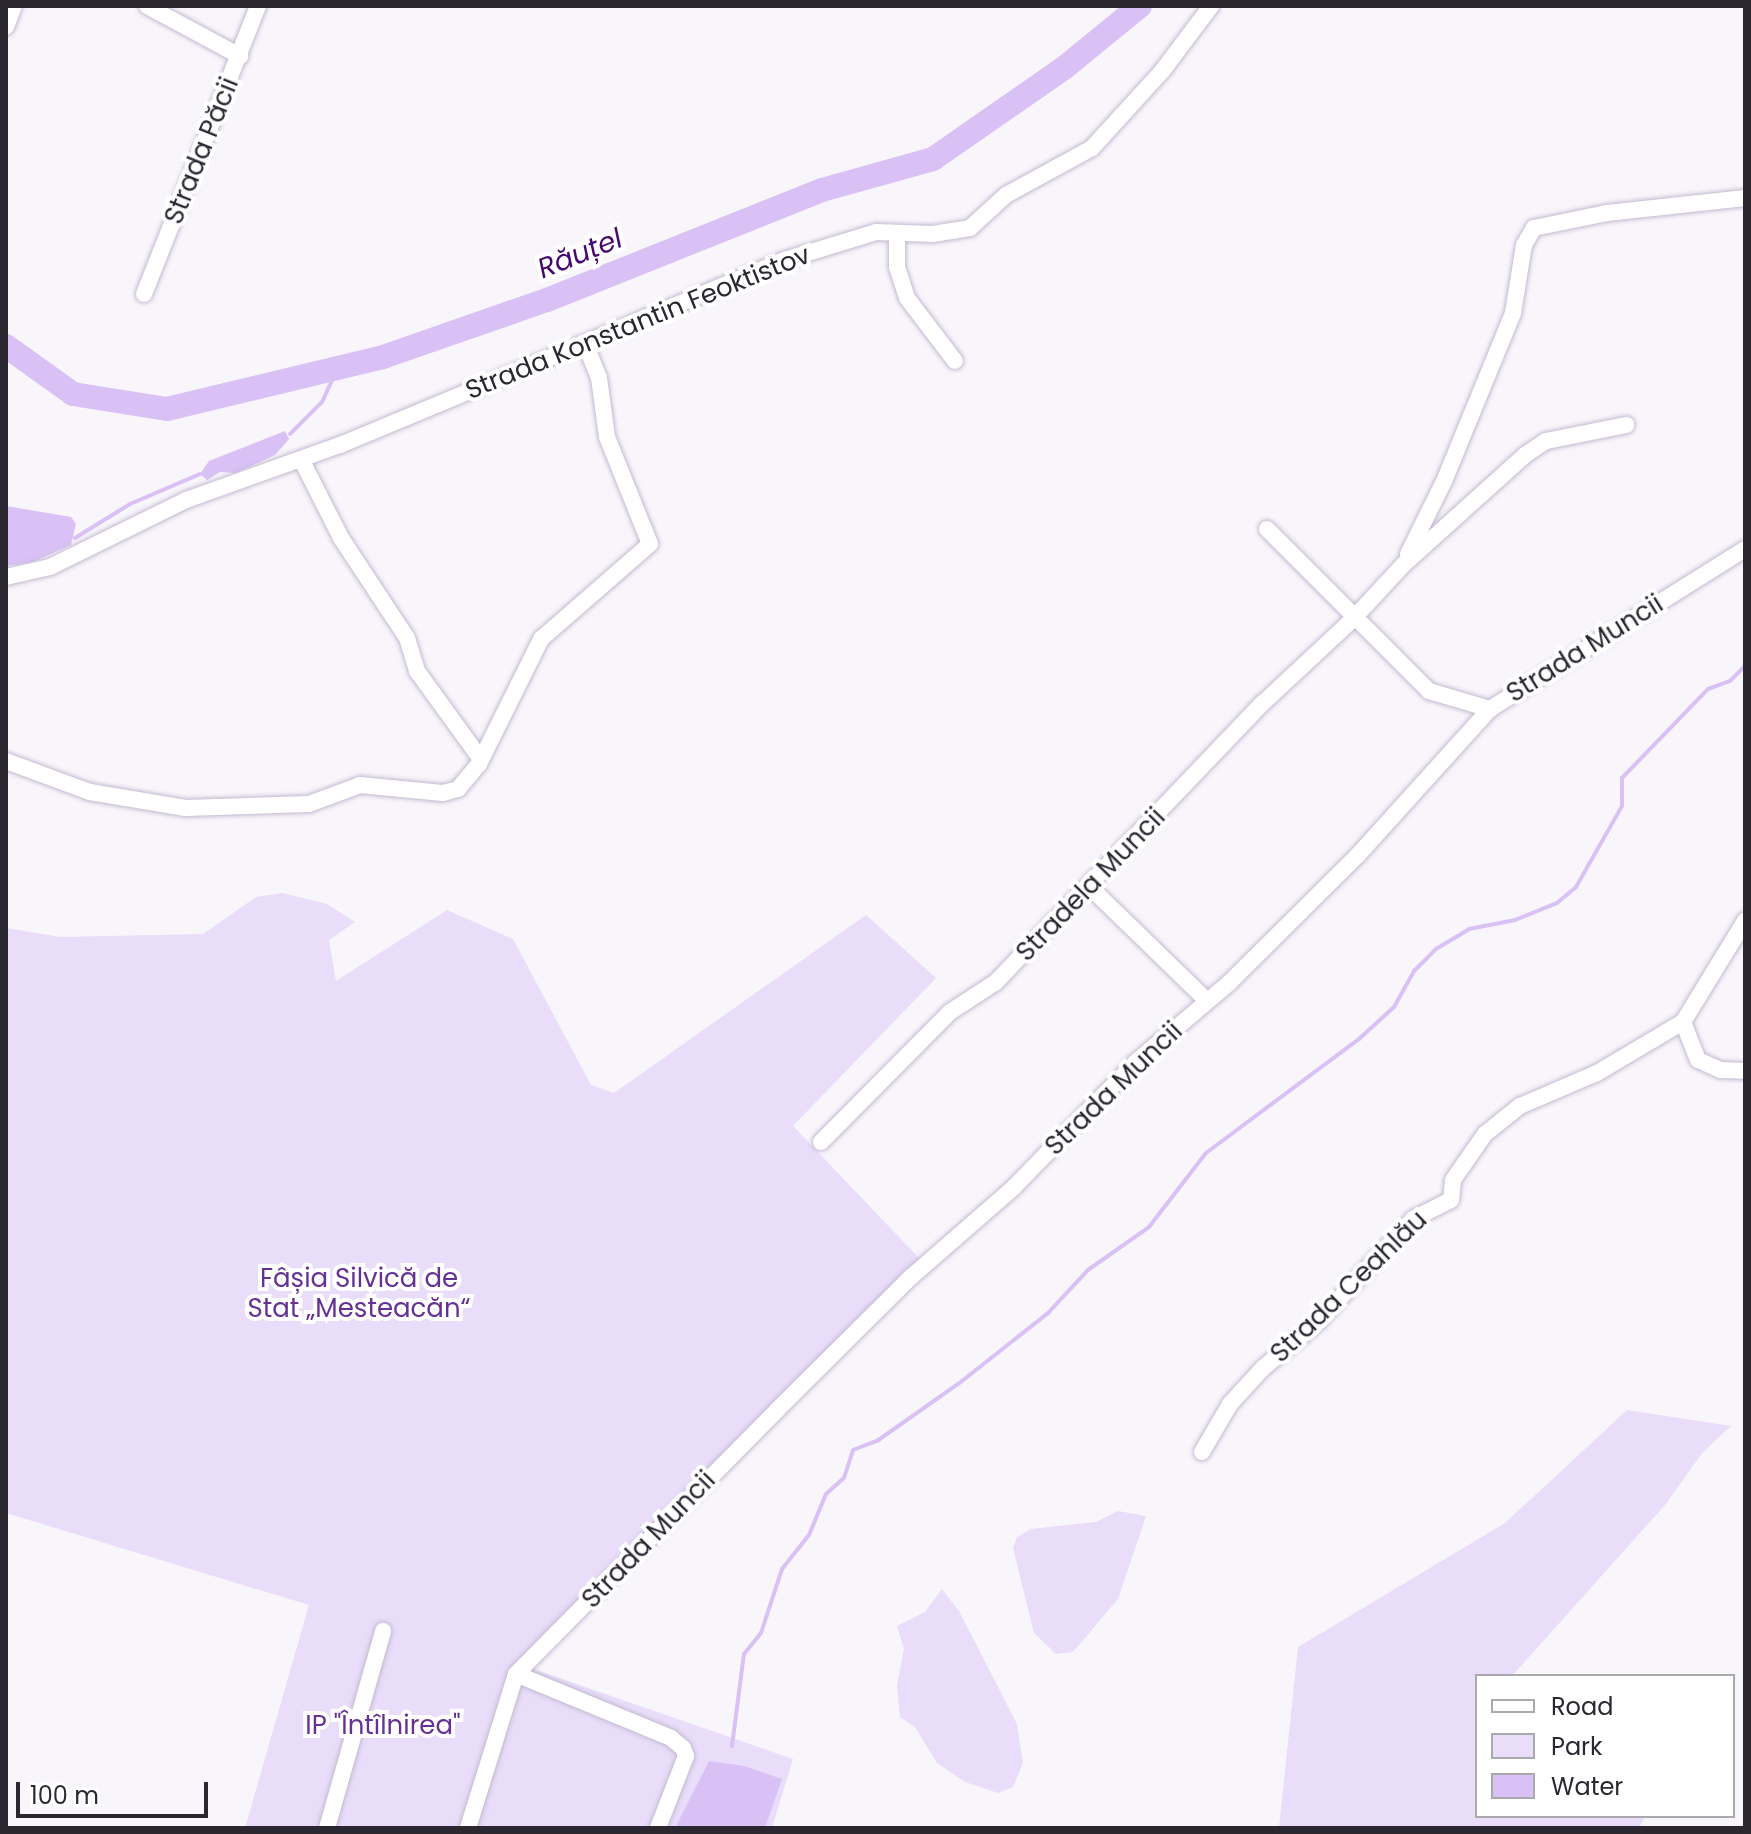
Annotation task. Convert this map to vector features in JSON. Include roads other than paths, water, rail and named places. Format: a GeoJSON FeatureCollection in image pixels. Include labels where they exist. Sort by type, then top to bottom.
{"type":"FeatureCollection","features":[{"type":"Feature","properties":{"kind":"street"},"geometry":{"type":"LineString","coordinates":[[6,27],[14,6]]}},
{"type":"Feature","properties":{"kind":"street"},"geometry":{"type":"LineString","coordinates":[[147,6],[240,56]]}},
{"type":"Feature","properties":{"kind":"street","name":"Strada Păcii"},"geometry":{"type":"LineString","coordinates":[[144,294],[258,6]]}},
{"type":"Feature","properties":{"kind":"street","name":"Strada Konstantin Feoktistov"},"geometry":{"type":"LineString","coordinates":[[6,577],[50,567],[173,505],[301,459],[586,345],[785,260],[876,232],[897,235],[970,228],[1006,195],[1082,155],[1163,70],[1211,6]]}},
{"type":"Feature","properties":{"kind":"street"},"geometry":{"type":"LineString","coordinates":[[1403,565],[1439,493],[1513,313],[1529,233],[1543,223],[1745,198]]}},
{"type":"Feature","properties":{"kind":"street"},"geometry":{"type":"LineString","coordinates":[[897,235],[897,267],[907,298],[955,361]]}},
{"type":"Feature","properties":{"kind":"street"},"geometry":{"type":"LineString","coordinates":[[6,761],[104,796],[186,808],[309,804],[351,787],[382,783],[443,793],[458,789],[480,758],[541,639],[650,544],[607,437],[599,378],[586,345]]}},
{"type":"Feature","properties":{"kind":"street","name":"Stradela Muncii"},"geometry":{"type":"LineString","coordinates":[[821,1142],[936,1025],[996,982],[1091,888],[1263,703],[1353,619],[1403,565],[1537,446],[1626,425]]}},
{"type":"Feature","properties":{"kind":"street"},"geometry":{"type":"LineString","coordinates":[[301,459],[341,538],[407,638],[417,671],[480,758]]}},
{"type":"Feature","properties":{"kind":"street"},"geometry":{"type":"LineString","coordinates":[[1267,529],[1353,619],[1429,691],[1490,709]]}},
{"type":"Feature","properties":{"kind":"street","name":"Strada Muncii"},"geometry":{"type":"LineString","coordinates":[[516,1674],[911,1277],[1014,1187],[1136,1062],[1207,1001],[1358,855],[1490,709],[1745,549]]}},
{"type":"Feature","properties":{"kind":"street"},"geometry":{"type":"LineString","coordinates":[[1091,888],[1207,1001]]}},
{"type":"Feature","properties":{"kind":"street","name":"Strada Ceahlău"},"geometry":{"type":"LineString","coordinates":[[1202,1452],[1230,1404],[1263,1368],[1318,1322],[1413,1219],[1451,1200],[1453,1180],[1463,1162],[1497,1123],[1548,1092],[1597,1073],[1683,1022],[1745,921]]}},
{"type":"Feature","properties":{"kind":"street"},"geometry":{"type":"LineString","coordinates":[[1683,1022],[1698,1060],[1720,1070],[1745,1071]]}},
{"type":"Feature","properties":{"kind":"street"},"geometry":{"type":"LineString","coordinates":[[327,1828],[383,1631]]}},
{"type":"Feature","properties":{"kind":"street"},"geometry":{"type":"LineString","coordinates":[[468,1828],[516,1674],[671,1738],[683,1748],[686,1756],[658,1828]]}},
{"type":"Feature","properties":{"kind":"water"},"geometry":{"type":"Polygon","coordinates":[[[285,431],[289,439],[275,455],[236,473],[220,472],[207,480],[200,474],[209,461],[285,431]]]}},
{"type":"Feature","properties":{"kind":"water"},"geometry":{"type":"Polygon","coordinates":[[[6,506],[71,517],[76,524],[71,545],[33,562],[6,566],[6,506]]]}},
{"type":"Feature","properties":{"kind":"water"},"geometry":{"type":"Polygon","coordinates":[[[709,1761],[744,1766],[782,1779],[765,1828],[675,1828],[709,1761]]]}},
{"type":"Feature","properties":{"kind":"waterway","name":"Răuțel"},"geometry":{"type":"LineString","coordinates":[[6,346],[73,394],[167,409],[383,357],[547,300],[822,190],[933,159],[1064,68],[1140,6]]}},
{"type":"Feature","properties":{"kind":"waterway"},"geometry":{"type":"LineString","coordinates":[[290,434],[322,402],[337,370]]}},
{"type":"Feature","properties":{"kind":"waterway"},"geometry":{"type":"LineString","coordinates":[[75,538],[130,504],[200,474]]}},
{"type":"Feature","properties":{"kind":"waterway"},"geometry":{"type":"LineString","coordinates":[[732,1746],[744,1654],[761,1633],[782,1569],[809,1535],[826,1494],[844,1478],[853,1450],[877,1441],[962,1381],[1048,1313],[1088,1270],[1149,1227],[1206,1153],[1359,1039],[1394,1007],[1414,971],[1436,949],[1469,929],[1515,920],[1557,903],[1576,887],[1622,806],[1622,778],[1708,689],[1730,681],[1745,666]]}},
{"type":"Feature","properties":{"kind":"park label","name":"Fâșia Silvică de Stat „Mesteacăn“"},"geometry":{"type":"Point","coordinates":[359,1294]}},
{"type":"Feature","properties":{"kind":"park label","name":"IP \"Întîlnirea\""},"geometry":{"type":"Point","coordinates":[383,1726]}}]}
